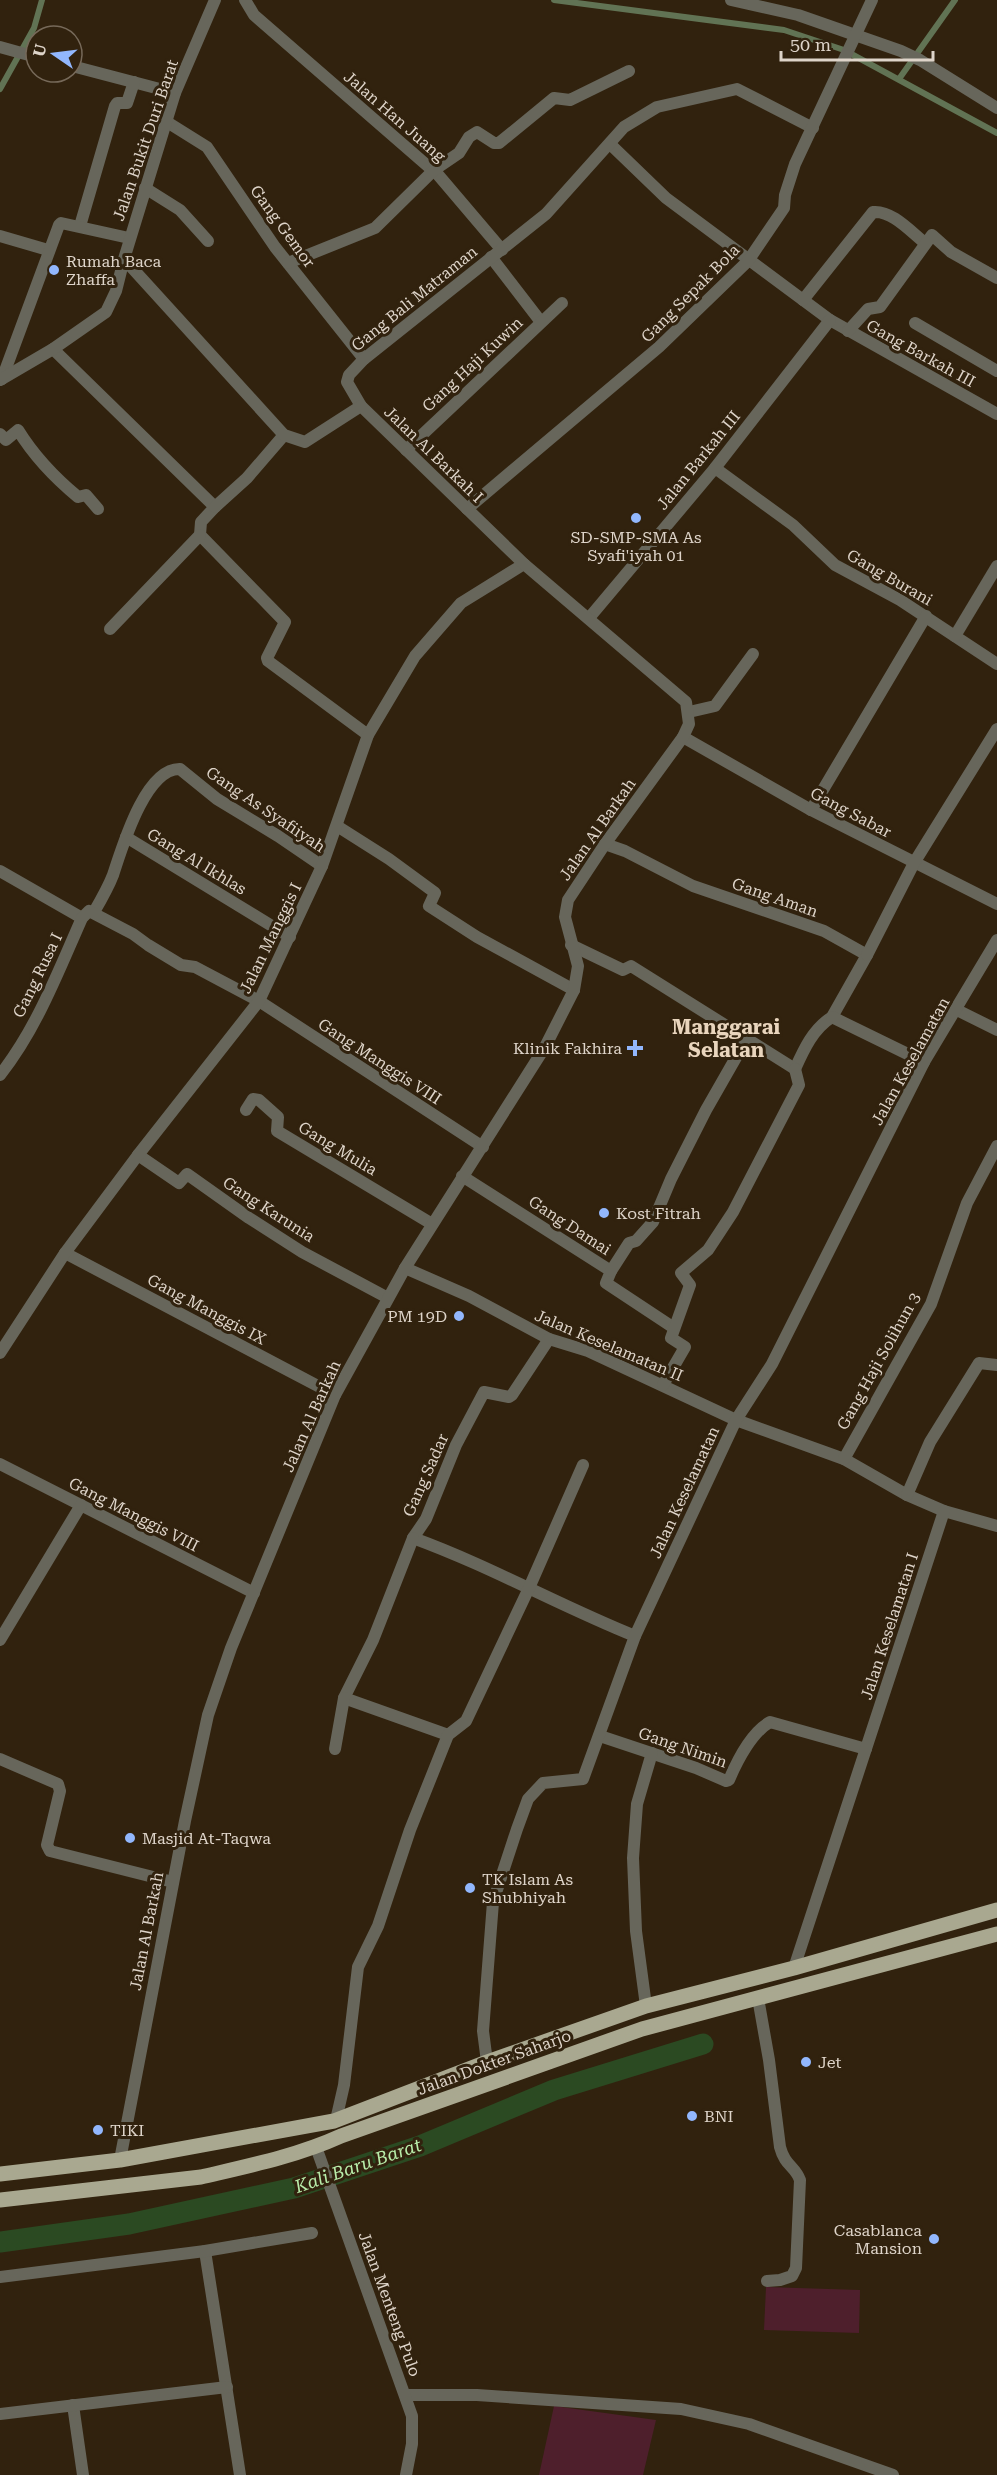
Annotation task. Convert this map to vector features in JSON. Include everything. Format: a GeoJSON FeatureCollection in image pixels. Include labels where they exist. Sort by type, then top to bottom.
{"type":"FeatureCollection","features":[{"type":"Feature","properties":{"kind":"main road","name":"Jalan Dokter Saharjo"},"geometry":{"type":"LineString","coordinates":[[0,2174],[120,2160],[267,2135],[336,2120],[487,2062],[646,2006],[794,1968],[997,1910]]}},
{"type":"Feature","properties":{"kind":"main road","name":"Jalan Dokter Saharjo"},"geometry":{"type":"LineString","coordinates":[[0,2200],[201,2177],[316,2147],[592,2045],[642,2029],[997,1934]]}},
{"type":"Feature","properties":{"kind":"street","name":"Jalan Bukit Duri Barat"},"geometry":{"type":"LineString","coordinates":[[1,380],[53,349],[106,312],[116,291],[129,238],[175,93],[215,0]]}},
{"type":"Feature","properties":{"kind":"street","name":"Jalan Han Juang"},"geometry":{"type":"LineString","coordinates":[[245,0],[254,15],[434,170],[496,253],[542,322]]}},
{"type":"Feature","properties":{"kind":"street"},"geometry":{"type":"LineString","coordinates":[[731,0],[763,4],[798,15],[854,38],[901,51],[920,60],[997,108]]}},
{"type":"Feature","properties":{"kind":"street","name":"Gang Sepak Bola"},"geometry":{"type":"LineString","coordinates":[[467,509],[659,347],[748,261],[784,208],[785,195],[795,164],[872,0]]}},
{"type":"Feature","properties":{"kind":"street"},"geometry":{"type":"LineString","coordinates":[[6,49],[24,54]]}},
{"type":"Feature","properties":{"kind":"street"},"geometry":{"type":"LineString","coordinates":[[84,69],[175,93]]}},
{"type":"Feature","properties":{"kind":"street"},"geometry":{"type":"LineString","coordinates":[[288,263],[375,228],[434,170],[459,153],[469,136],[477,132],[494,143],[499,143],[554,98],[570,100],[629,71]]}},
{"type":"Feature","properties":{"kind":"street"},"geometry":{"type":"LineString","coordinates":[[80,226],[115,106],[117,103],[128,103],[134,82]]}},
{"type":"Feature","properties":{"kind":"street"},"geometry":{"type":"LineString","coordinates":[[496,253],[546,214],[624,127],[657,106],[738,89],[813,128]]}},
{"type":"Feature","properties":{"kind":"street","name":"Gang Gemor"},"geometry":{"type":"LineString","coordinates":[[167,122],[207,147],[275,247],[364,359]]}},
{"type":"Feature","properties":{"kind":"street","name":"Gang Barkah III"},"geometry":{"type":"LineString","coordinates":[[610,144],[666,198],[830,320],[997,414]]}},
{"type":"Feature","properties":{"kind":"street"},"geometry":{"type":"LineString","coordinates":[[145,188],[180,210],[208,241]]}},
{"type":"Feature","properties":{"kind":"street"},"geometry":{"type":"LineString","coordinates":[[803,300],[873,212],[883,212],[924,243]]}},
{"type":"Feature","properties":{"kind":"street"},"geometry":{"type":"LineString","coordinates":[[1,380],[59,225],[80,226],[129,238]]}},
{"type":"Feature","properties":{"kind":"street"},"geometry":{"type":"LineString","coordinates":[[848,331],[868,309],[880,307],[924,243],[934,235],[951,252],[997,278]]}},
{"type":"Feature","properties":{"kind":"street"},"geometry":{"type":"LineString","coordinates":[[0,236],[48,250]]}},
{"type":"Feature","properties":{"kind":"street","name":"Gang Bali Matraman"},"geometry":{"type":"LineString","coordinates":[[361,406],[347,382],[349,375],[364,359],[496,253]]}},
{"type":"Feature","properties":{"kind":"street"},"geometry":{"type":"LineString","coordinates":[[110,629],[200,535],[201,522],[247,478],[284,435],[124,259]]}},
{"type":"Feature","properties":{"kind":"street","name":"Gang Haji Kuwin"},"geometry":{"type":"LineString","coordinates":[[406,450],[562,303]]}},
{"type":"Feature","properties":{"kind":"street","name":"Jalan Barkah III"},"geometry":{"type":"LineString","coordinates":[[589,618],[714,468],[830,320]]}},
{"type":"Feature","properties":{"kind":"street"},"geometry":{"type":"LineString","coordinates":[[915,323],[997,372]]}},
{"type":"Feature","properties":{"kind":"street"},"geometry":{"type":"LineString","coordinates":[[53,349],[215,507]]}},
{"type":"Feature","properties":{"kind":"street","name":"Jalan Al Barkah I"},"geometry":{"type":"LineString","coordinates":[[284,435],[305,442],[361,406],[524,564],[686,702],[689,718]]}},
{"type":"Feature","properties":{"kind":"street"},"geometry":{"type":"LineString","coordinates":[[0,434],[6,440],[18,430],[30,451],[64,486],[78,497],[86,495],[98,509]]}},
{"type":"Feature","properties":{"kind":"street","name":"Gang Burani"},"geometry":{"type":"LineString","coordinates":[[714,468],[793,525],[834,565],[926,616],[997,664]]}},
{"type":"Feature","properties":{"kind":"street"},"geometry":{"type":"LineString","coordinates":[[200,535],[283,619],[284,627],[267,658],[268,661],[368,735]]}},
{"type":"Feature","properties":{"kind":"street","name":"Jalan Manggis I"},"geometry":{"type":"LineString","coordinates":[[0,1353],[65,1252],[259,1001],[322,866],[368,735],[415,656],[461,603],[524,564]]}},
{"type":"Feature","properties":{"kind":"street"},"geometry":{"type":"LineString","coordinates":[[955,636],[997,566]]}},
{"type":"Feature","properties":{"kind":"street"},"geometry":{"type":"LineString","coordinates":[[812,810],[926,616]]}},
{"type":"Feature","properties":{"kind":"street"},"geometry":{"type":"LineString","coordinates":[[689,718],[715,706],[753,654]]}},
{"type":"Feature","properties":{"kind":"street","name":"Jalan Al Barkah"},"geometry":{"type":"LineString","coordinates":[[120,2160],[173,1882],[208,1715],[254,1593],[335,1395],[405,1268],[545,1047],[574,990],[578,966],[565,917],[568,900],[605,844],[683,737],[689,718]]}},
{"type":"Feature","properties":{"kind":"street"},"geometry":{"type":"LineString","coordinates":[[663,1385],[685,1347],[671,1338],[690,1285],[681,1273],[708,1250],[733,1212],[799,1085],[795,1069],[806,1044],[823,1023],[832,1017],[867,955],[914,862],[997,729]]}},
{"type":"Feature","properties":{"kind":"street","name":"Gang Sabar"},"geometry":{"type":"LineString","coordinates":[[683,737],[812,810],[914,862]]}},
{"type":"Feature","properties":{"kind":"street","name":"Gang As Syafiiyah"},"geometry":{"type":"LineString","coordinates":[[126,837],[140,806],[156,781],[172,769],[180,769],[217,799],[322,866]]}},
{"type":"Feature","properties":{"kind":"street"},"geometry":{"type":"LineString","coordinates":[[337,826],[389,859],[434,892],[429,906],[477,937],[574,990]]}},
{"type":"Feature","properties":{"kind":"street","name":"Gang Al Ikhlas"},"geometry":{"type":"LineString","coordinates":[[88,915],[112,876],[126,837],[290,937]]}},
{"type":"Feature","properties":{"kind":"street","name":"Gang Aman"},"geometry":{"type":"LineString","coordinates":[[605,844],[625,851],[693,886],[824,931],[867,955]]}},
{"type":"Feature","properties":{"kind":"street"},"geometry":{"type":"LineString","coordinates":[[914,862],[997,904]]}},
{"type":"Feature","properties":{"kind":"street","name":"Gang Manggis VIII"},"geometry":{"type":"LineString","coordinates":[[0,871],[181,965],[195,967],[259,1001],[483,1147]]}},
{"type":"Feature","properties":{"kind":"street","name":"Gang Rusa I"},"geometry":{"type":"LineString","coordinates":[[0,1075],[16,1055],[88,915]]}},
{"type":"Feature","properties":{"kind":"street","name":"Jalan Keselamatan"},"geometry":{"type":"LineString","coordinates":[[487,2062],[483,2031],[493,1902],[528,1799],[543,1783],[583,1779],[636,1636],[736,1420],[772,1364],[924,1062],[997,940]]}},
{"type":"Feature","properties":{"kind":"street"},"geometry":{"type":"LineString","coordinates":[[571,945],[623,970],[631,966],[795,1069]]}},
{"type":"Feature","properties":{"kind":"street"},"geometry":{"type":"LineString","coordinates":[[957,1010],[997,1030]]}},
{"type":"Feature","properties":{"kind":"street"},"geometry":{"type":"LineString","coordinates":[[832,1017],[924,1062]]}},
{"type":"Feature","properties":{"kind":"street"},"geometry":{"type":"LineString","coordinates":[[610,1271],[629,1243],[636,1241],[653,1222],[671,1179],[701,1119],[746,1040]]}},
{"type":"Feature","properties":{"kind":"street","name":"Gang Mulia"},"geometry":{"type":"LineString","coordinates":[[246,1110],[253,1099],[259,1100],[278,1117],[277,1131],[432,1224]]}},
{"type":"Feature","properties":{"kind":"street","name":"Gang Haji Solihun 3"},"geometry":{"type":"LineString","coordinates":[[844,1459],[931,1304],[967,1203],[997,1146]]}},
{"type":"Feature","properties":{"kind":"street","name":"Gang Karunia"},"geometry":{"type":"LineString","coordinates":[[138,1155],[179,1183],[188,1174],[249,1218],[302,1252],[388,1298]]}},
{"type":"Feature","properties":{"kind":"street","name":"Gang Damai"},"geometry":{"type":"LineString","coordinates":[[462,1176],[610,1271],[606,1283],[674,1328]]}},
{"type":"Feature","properties":{"kind":"street","name":"Gang Manggis IX"},"geometry":{"type":"LineString","coordinates":[[65,1252],[335,1395]]}},
{"type":"Feature","properties":{"kind":"street","name":"Jalan Keselamatan II"},"geometry":{"type":"LineString","coordinates":[[405,1268],[469,1296],[549,1339],[588,1351],[736,1420]]}},
{"type":"Feature","properties":{"kind":"street","name":"Gang Sadar"},"geometry":{"type":"LineString","coordinates":[[549,1339],[512,1395],[509,1397],[484,1392],[456,1445],[426,1519],[413,1538],[464,1557],[581,1614],[636,1636]]}},
{"type":"Feature","properties":{"kind":"street"},"geometry":{"type":"LineString","coordinates":[[907,1495],[930,1442],[978,1363],[997,1365]]}},
{"type":"Feature","properties":{"kind":"street"},"geometry":{"type":"LineString","coordinates":[[736,1420],[844,1459],[907,1495],[944,1512],[997,1526]]}},
{"type":"Feature","properties":{"kind":"street","name":"Gang Manggis VIII"},"geometry":{"type":"LineString","coordinates":[[0,1464],[254,1593]]}},
{"type":"Feature","properties":{"kind":"street"},"geometry":{"type":"LineString","coordinates":[[336,2120],[344,2085],[358,1967],[378,1926],[410,1830],[448,1735],[466,1721],[529,1588],[583,1465]]}},
{"type":"Feature","properties":{"kind":"street"},"geometry":{"type":"LineString","coordinates":[[0,1640],[81,1505]]}},
{"type":"Feature","properties":{"kind":"street","name":"Jalan Keselamatan I"},"geometry":{"type":"LineString","coordinates":[[794,1968],[944,1512]]}},
{"type":"Feature","properties":{"kind":"street"},"geometry":{"type":"LineString","coordinates":[[335,1749],[344,1698],[373,1640],[413,1538]]}},
{"type":"Feature","properties":{"kind":"street"},"geometry":{"type":"LineString","coordinates":[[344,1698],[448,1735]]}},
{"type":"Feature","properties":{"kind":"street","name":"Gang Nimin"},"geometry":{"type":"LineString","coordinates":[[600,1737],[652,1753],[726,1781],[729,1780],[751,1741],[763,1726],[770,1722],[866,1749]]}},
{"type":"Feature","properties":{"kind":"street"},"geometry":{"type":"LineString","coordinates":[[646,2006],[636,1931],[633,1858],[637,1804],[652,1753]]}},
{"type":"Feature","properties":{"kind":"street"},"geometry":{"type":"LineString","coordinates":[[0,1759],[58,1785],[60,1791],[47,1845],[50,1851],[173,1882]]}},
{"type":"Feature","properties":{"kind":"street"},"geometry":{"type":"LineString","coordinates":[[758,1998],[770,2060],[781,2153],[789,2166],[797,2172],[800,2180],[796,2268],[792,2276],[767,2281]]}},
{"type":"Feature","properties":{"kind":"street","name":"Jalan Menteng Pulo"},"geometry":{"type":"LineString","coordinates":[[316,2147],[412,2416],[412,2444],[406,2475]]}},
{"type":"Feature","properties":{"kind":"street"},"geometry":{"type":"LineString","coordinates":[[0,2277],[205,2251],[312,2233]]}},
{"type":"Feature","properties":{"kind":"street"},"geometry":{"type":"LineString","coordinates":[[205,2251],[240,2475]]}},
{"type":"Feature","properties":{"kind":"street"},"geometry":{"type":"LineString","coordinates":[[0,2414],[227,2387]]}},
{"type":"Feature","properties":{"kind":"street"},"geometry":{"type":"LineString","coordinates":[[405,2395],[477,2395],[681,2409],[749,2424],[893,2475]]}},
{"type":"Feature","properties":{"kind":"street"},"geometry":{"type":"LineString","coordinates":[[73,2405],[83,2475]]}},
{"type":"Feature","properties":{"kind":"shaded area"},"geometry":{"type":"Polygon","coordinates":[[[766,2287],[860,2290],[859,2333],[764,2330],[766,2287]]]}},
{"type":"Feature","properties":{"kind":"shaded area"},"geometry":{"type":"Polygon","coordinates":[[[554,2406],[656,2420],[643,2475],[539,2475],[554,2406]]]}},
{"type":"Feature","properties":{"kind":"waterway"},"geometry":{"type":"LineString","coordinates":[[0,89],[34,28],[42,0]]}},
{"type":"Feature","properties":{"kind":"waterway"},"geometry":{"type":"LineString","coordinates":[[554,0],[784,30],[844,50],[997,133]]}},
{"type":"Feature","properties":{"kind":"waterway"},"geometry":{"type":"LineString","coordinates":[[899,79],[955,0]]}},
{"type":"Feature","properties":{"kind":"waterway","name":"Kali Baru Barat"},"geometry":{"type":"LineString","coordinates":[[0,2242],[129,2224],[294,2188],[420,2146],[554,2090],[703,2044]]}},
{"type":"Feature","properties":{"kind":"place","name":"Rumah Baca Zhaffa"},"geometry":{"type":"Point","coordinates":[54,270]}},
{"type":"Feature","properties":{"kind":"place","name":"SD-SMP-SMA As Syafi'iyah 01"},"geometry":{"type":"Point","coordinates":[636,518]}},
{"type":"Feature","properties":{"kind":"place","name":"Klinik Fakhira"},"geometry":{"type":"Point","coordinates":[635,1048]}},
{"type":"Feature","properties":{"kind":"place","name":"Kost Fitrah"},"geometry":{"type":"Point","coordinates":[604,1213]}},
{"type":"Feature","properties":{"kind":"place","name":"PM 19D"},"geometry":{"type":"Point","coordinates":[459,1316]}},
{"type":"Feature","properties":{"kind":"place","name":"Masjid At-Taqwa"},"geometry":{"type":"Point","coordinates":[130,1838]}},
{"type":"Feature","properties":{"kind":"place","name":"TK Islam As Shubhiyah"},"geometry":{"type":"Point","coordinates":[470,1888]}},
{"type":"Feature","properties":{"kind":"place","name":"Jet"},"geometry":{"type":"Point","coordinates":[806,2062]}},
{"type":"Feature","properties":{"kind":"place","name":"BNI"},"geometry":{"type":"Point","coordinates":[692,2116]}},
{"type":"Feature","properties":{"kind":"place","name":"TIKI"},"geometry":{"type":"Point","coordinates":[98,2130]}},
{"type":"Feature","properties":{"kind":"place","name":"Casablanca Mansion"},"geometry":{"type":"Point","coordinates":[934,2239]}},
{"type":"Feature","properties":{"kind":"district","name":"Manggarai Selatan"},"geometry":{"type":"Point","coordinates":[726,1038]}}]}
